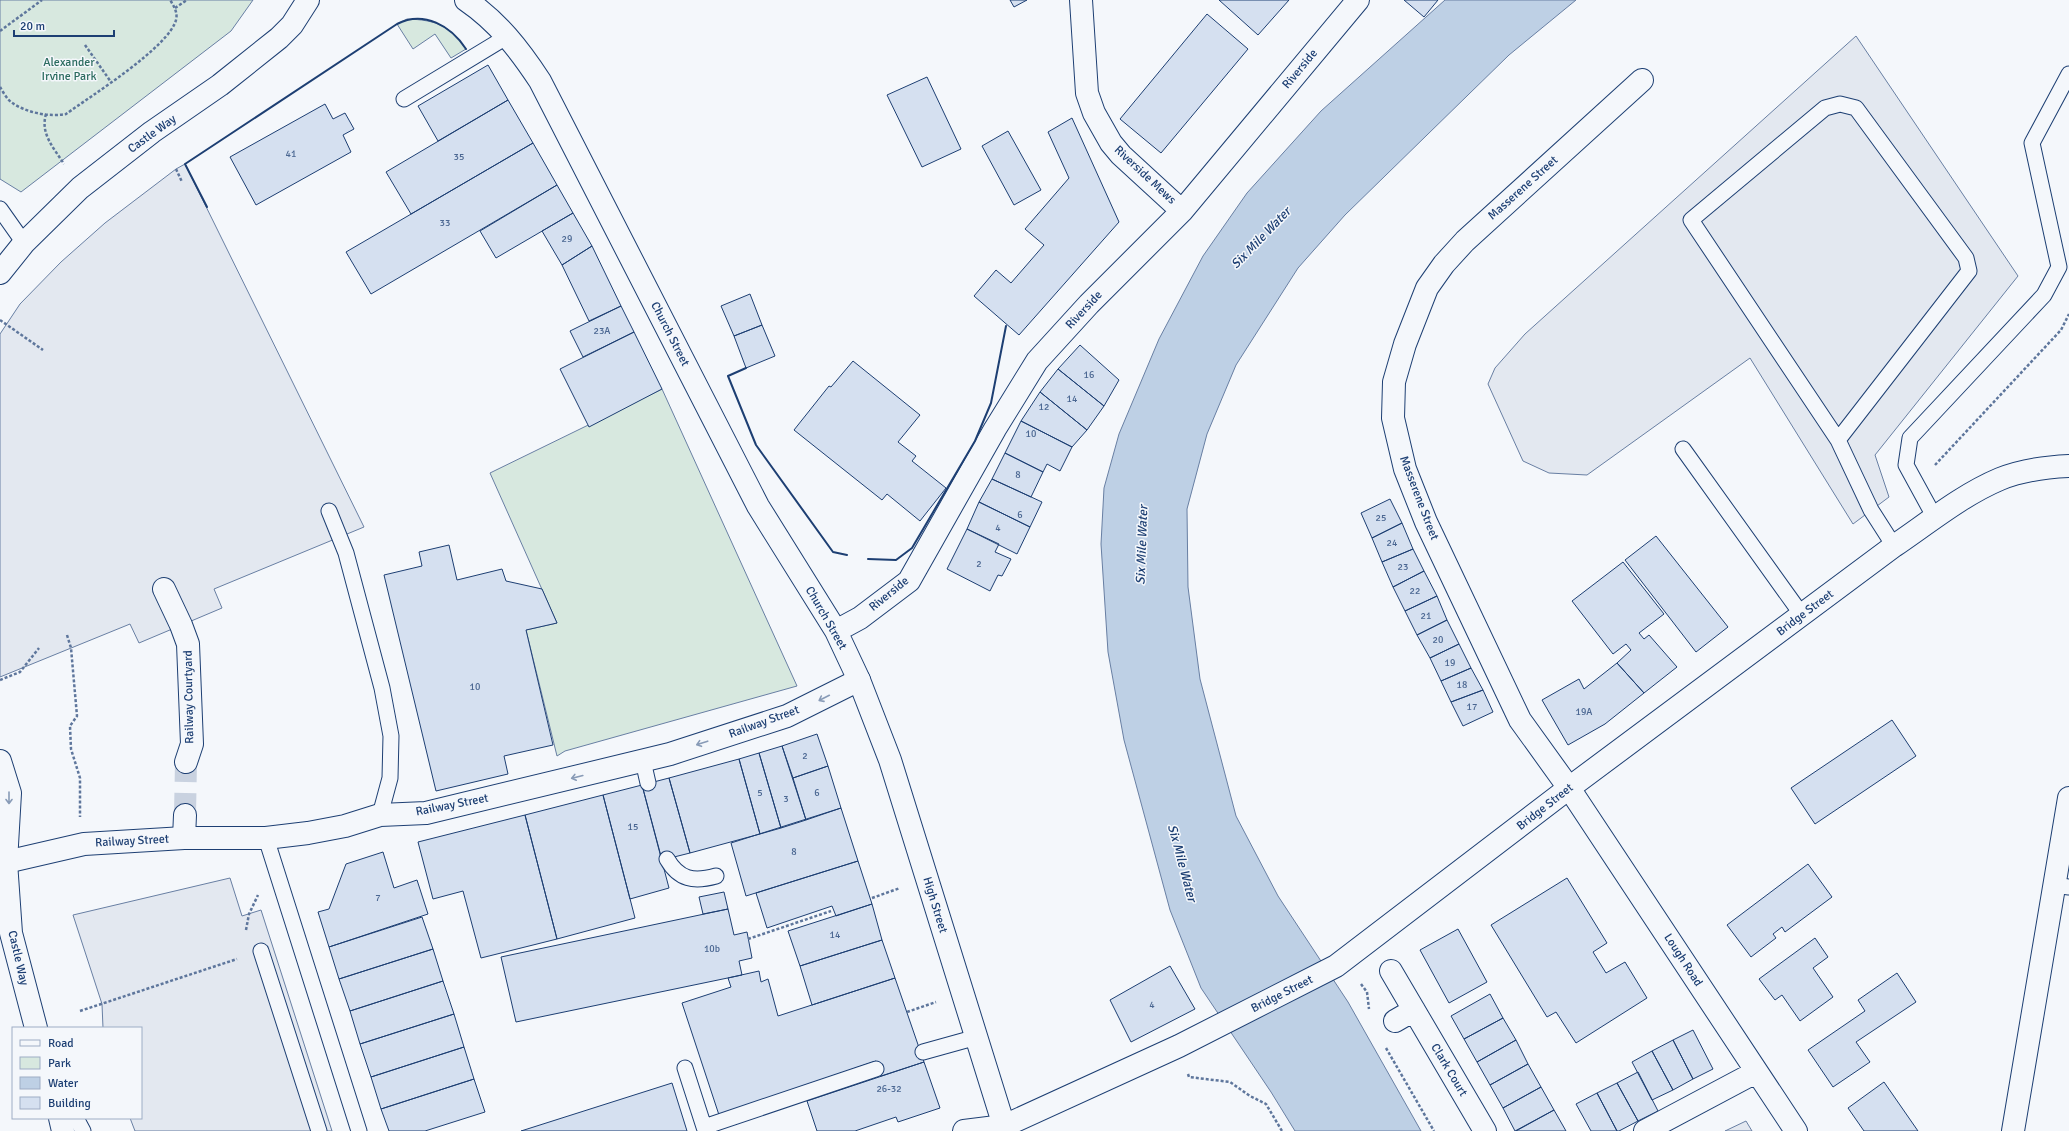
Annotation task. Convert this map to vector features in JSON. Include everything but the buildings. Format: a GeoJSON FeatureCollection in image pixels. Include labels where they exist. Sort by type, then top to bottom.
{"type":"FeatureCollection","features":[{"type":"Feature","properties":{"kind":"main road","name":"Castle Way"},"geometry":{"type":"LineString","coordinates":[[0,273],[24,243],[80,188],[152,132],[220,85],[279,38],[292,25],[308,0]]}},
{"type":"Feature","properties":{"kind":"main road","name":"Church Street"},"geometry":{"type":"LineString","coordinates":[[466,0],[482,11],[508,36],[540,80],[758,506],[836,631],[859,680]]}},
{"type":"Feature","properties":{"kind":"main road","name":"Riverside Mews"},"geometry":{"type":"LineString","coordinates":[[1081,0],[1087,93],[1094,112],[1111,143],[1121,155],[1182,211]]}},
{"type":"Feature","properties":{"kind":"main road","name":"Riverside"},"geometry":{"type":"LineString","coordinates":[[836,631],[860,618],[909,581],[995,429],[1037,361],[1089,304],[1182,211],[1358,0]]}},
{"type":"Feature","properties":{"kind":"main road","name":"Masserene Street"},"geometry":{"type":"LineString","coordinates":[[1569,788],[1520,720],[1426,522],[1405,469],[1393,418],[1394,382],[1404,344],[1415,315],[1427,288],[1444,264],[1465,241],[1642,80]]}},
{"type":"Feature","properties":{"kind":"main road","name":"Bridge Street"},"geometry":{"type":"LineString","coordinates":[[964,1131],[1002,1129],[1179,1046],[1336,966],[1569,788],[1894,546],[1935,518],[1978,490],[2001,479],[2023,472],[2069,466]]}},
{"type":"Feature","properties":{"kind":"main road","name":"Railway Courtyard"},"geometry":{"type":"LineString","coordinates":[[164,589],[188,644],[192,744],[186,762]]}},
{"type":"Feature","properties":{"kind":"main road","name":"Railway Street"},"geometry":{"type":"LineString","coordinates":[[3,858],[84,844],[184,838],[266,838],[316,832],[345,826],[380,815],[426,813],[643,761],[787,716],[859,680]]}},
{"type":"Feature","properties":{"kind":"main road","name":"High Street"},"geometry":{"type":"LineString","coordinates":[[859,680],[890,760],[977,1037],[1002,1129]]}},
{"type":"Feature","properties":{"kind":"main road","name":"Castle Way"},"geometry":{"type":"LineString","coordinates":[[0,761],[10,793],[3,858],[11,933],[36,1027]]}},
{"type":"Feature","properties":{"kind":"main road","name":"Lough Road"},"geometry":{"type":"LineString","coordinates":[[1569,788],[1796,1131]]}},
{"type":"Feature","properties":{"kind":"main road"},"geometry":{"type":"LineString","coordinates":[[2013,1131],[2062,886],[2069,798]]}},
{"type":"Feature","properties":{"kind":"main road"},"geometry":{"type":"LineString","coordinates":[[184,838],[185,814]]}},
{"type":"Feature","properties":{"kind":"main road","name":"Clark Court"},"geometry":{"type":"LineString","coordinates":[[1391,971],[1485,1131]]}},
{"type":"Feature","properties":{"kind":"main road"},"geometry":{"type":"LineString","coordinates":[[1395,1022],[1414,1010]]}},
{"type":"Feature","properties":{"kind":"main road"},"geometry":{"type":"LineString","coordinates":[[1645,1131],[1756,1072]]}},
{"type":"Feature","properties":{"kind":"main road"},"geometry":{"type":"LineString","coordinates":[[60,1119],[63,1131]]}},
{"type":"Feature","properties":{"kind":"lane"},"geometry":{"type":"LineString","coordinates":[[404,99],[508,36]]}},
{"type":"Feature","properties":{"kind":"lane"},"geometry":{"type":"LineString","coordinates":[[1935,518],[1906,464],[1910,438],[2044,295],[2059,266],[2032,143],[2069,74]]}},
{"type":"Feature","properties":{"kind":"lane"},"geometry":{"type":"LineString","coordinates":[[1838,440],[1969,271],[1966,258],[1856,108],[1840,104],[1825,108],[1691,220],[1838,440],[1871,510],[1894,546]]}},
{"type":"Feature","properties":{"kind":"lane"},"geometry":{"type":"LineString","coordinates":[[0,209],[24,243]]}},
{"type":"Feature","properties":{"kind":"lane"},"geometry":{"type":"LineString","coordinates":[[1683,448],[1802,615]]}},
{"type":"Feature","properties":{"kind":"lane"},"geometry":{"type":"LineString","coordinates":[[329,511],[346,553],[382,688],[391,736],[390,778],[380,815]]}},
{"type":"Feature","properties":{"kind":"lane"},"geometry":{"type":"LineString","coordinates":[[643,761],[648,783]]}},
{"type":"Feature","properties":{"kind":"lane"},"geometry":{"type":"LineString","coordinates":[[266,838],[359,1131]]}},
{"type":"Feature","properties":{"kind":"lane"},"geometry":{"type":"LineString","coordinates":[[667,859],[671,866],[685,877],[702,880],[716,876]]}},
{"type":"Feature","properties":{"kind":"lane"},"geometry":{"type":"LineString","coordinates":[[261,951],[319,1131]]}},
{"type":"Feature","properties":{"kind":"lane"},"geometry":{"type":"LineString","coordinates":[[923,1052],[977,1037]]}},
{"type":"Feature","properties":{"kind":"lane"},"geometry":{"type":"LineString","coordinates":[[685,1068],[704,1127],[876,1069]]}},
{"type":"Feature","properties":{"kind":"lane"},"geometry":{"type":"LineString","coordinates":[[77,1119],[83,1131]]}},
{"type":"Feature","properties":{"kind":"path"},"geometry":{"type":"LineString","coordinates":[[0,31],[42,0]]}},
{"type":"Feature","properties":{"kind":"path"},"geometry":{"type":"LineString","coordinates":[[0,87],[10,102],[27,110],[55,116],[66,114],[136,64],[172,31],[177,19],[175,8],[170,0]]}},
{"type":"Feature","properties":{"kind":"path"},"geometry":{"type":"LineString","coordinates":[[175,8],[187,0]]}},
{"type":"Feature","properties":{"kind":"path"},"geometry":{"type":"LineString","coordinates":[[85,45],[111,82]]}},
{"type":"Feature","properties":{"kind":"path"},"geometry":{"type":"LineString","coordinates":[[46,114],[44,122],[47,138],[80,188]]}},
{"type":"Feature","properties":{"kind":"path"},"geometry":{"type":"LineString","coordinates":[[176,169],[182,182]]}},
{"type":"Feature","properties":{"kind":"path"},"geometry":{"type":"LineString","coordinates":[[1917,484],[2061,330],[2069,314]]}},
{"type":"Feature","properties":{"kind":"path"},"geometry":{"type":"LineString","coordinates":[[0,320],[43,350]]}},
{"type":"Feature","properties":{"kind":"path"},"geometry":{"type":"LineString","coordinates":[[66,636],[71,648],[77,716],[70,726],[71,749],[80,778],[80,820]]}},
{"type":"Feature","properties":{"kind":"path"},"geometry":{"type":"LineString","coordinates":[[0,680],[20,672],[39,648]]}},
{"type":"Feature","properties":{"kind":"path"},"geometry":{"type":"LineString","coordinates":[[748,939],[831,911]]}},
{"type":"Feature","properties":{"kind":"path"},"geometry":{"type":"LineString","coordinates":[[80,1011],[261,951]]}},
{"type":"Feature","properties":{"kind":"path"},"geometry":{"type":"LineString","coordinates":[[1367,992],[1370,1011]]}},
{"type":"Feature","properties":{"kind":"path"},"geometry":{"type":"LineString","coordinates":[[1383,1044],[1434,1131]]}},
{"type":"Feature","properties":{"kind":"path"},"geometry":{"type":"LineString","coordinates":[[1189,1076],[1230,1082],[1250,1096],[1266,1104],[1282,1131]]}},
{"type":"Feature","properties":{"kind":"green space","name":"Alexander Irvine Park"},"geometry":{"type":"Polygon","coordinates":[[[0,0],[253,0],[231,31],[21,192],[0,179],[0,0]]]}},
{"type":"Feature","properties":{"kind":"green space"},"geometry":{"type":"Polygon","coordinates":[[[407,19],[426,21],[441,25],[454,34],[466,49],[451,58],[435,34],[413,49],[397,24],[407,19]]]}},
{"type":"Feature","properties":{"kind":"green space"},"geometry":{"type":"Polygon","coordinates":[[[662,389],[797,686],[565,751],[557,756],[526,630],[557,623],[490,473],[662,389]]]}},
{"type":"Feature","properties":{"kind":"shaded area"},"geometry":{"type":"Polygon","coordinates":[[[1856,36],[2018,276],[1875,455],[1889,497],[1853,524],[1750,358],[1587,475],[1549,473],[1523,461],[1488,384],[1495,368],[1525,334],[1856,36]]]}},
{"type":"Feature","properties":{"kind":"shaded area"},"geometry":{"type":"Polygon","coordinates":[[[185,164],[364,527],[214,589],[222,608],[139,643],[130,624],[0,677],[0,334],[20,304],[61,262],[105,223],[176,169],[185,164]]]}},
{"type":"Feature","properties":{"kind":"shaded area"},"geometry":{"type":"Polygon","coordinates":[[[230,878],[242,916],[261,910],[332,1131],[135,1131],[130,1119],[142,1119],[142,1027],[103,1027],[102,1004],[73,915],[230,878]]]}},
{"type":"Feature","properties":{"kind":"shaded area"},"geometry":{"type":"Polygon","coordinates":[[[1746,1121],[1752,1131],[1725,1131],[1746,1121]]]}},
{"type":"Feature","properties":{"kind":"water","name":"Six Mile Water"},"geometry":{"type":"Polygon","coordinates":[[[1445,0],[1576,0],[1509,55],[1345,215],[1298,268],[1236,365],[1207,434],[1187,509],[1188,587],[1200,679],[1236,816],[1278,896],[1348,1002],[1421,1131],[1295,1131],[1271,1092],[1201,988],[1170,910],[1124,740],[1108,652],[1101,544],[1104,488],[1119,434],[1159,339],[1203,256],[1247,193],[1321,111],[1445,0]]]}},
{"type":"Feature","properties":{"kind":"tunnel"},"geometry":{"type":"LineString","coordinates":[[185,815],[186,762]]}},
{"type":"Feature","properties":{"kind":"wall"},"geometry":{"type":"LineString","coordinates":[[207,207],[185,164],[397,24],[407,20],[417,19],[436,23],[453,33],[466,49]]}},
{"type":"Feature","properties":{"kind":"wall"},"geometry":{"type":"LineString","coordinates":[[868,559],[896,560],[912,548],[975,441],[991,403],[1006,326]]}},
{"type":"Feature","properties":{"kind":"wall"},"geometry":{"type":"LineString","coordinates":[[746,368],[728,376],[756,445],[833,552],[847,555]]}}]}
